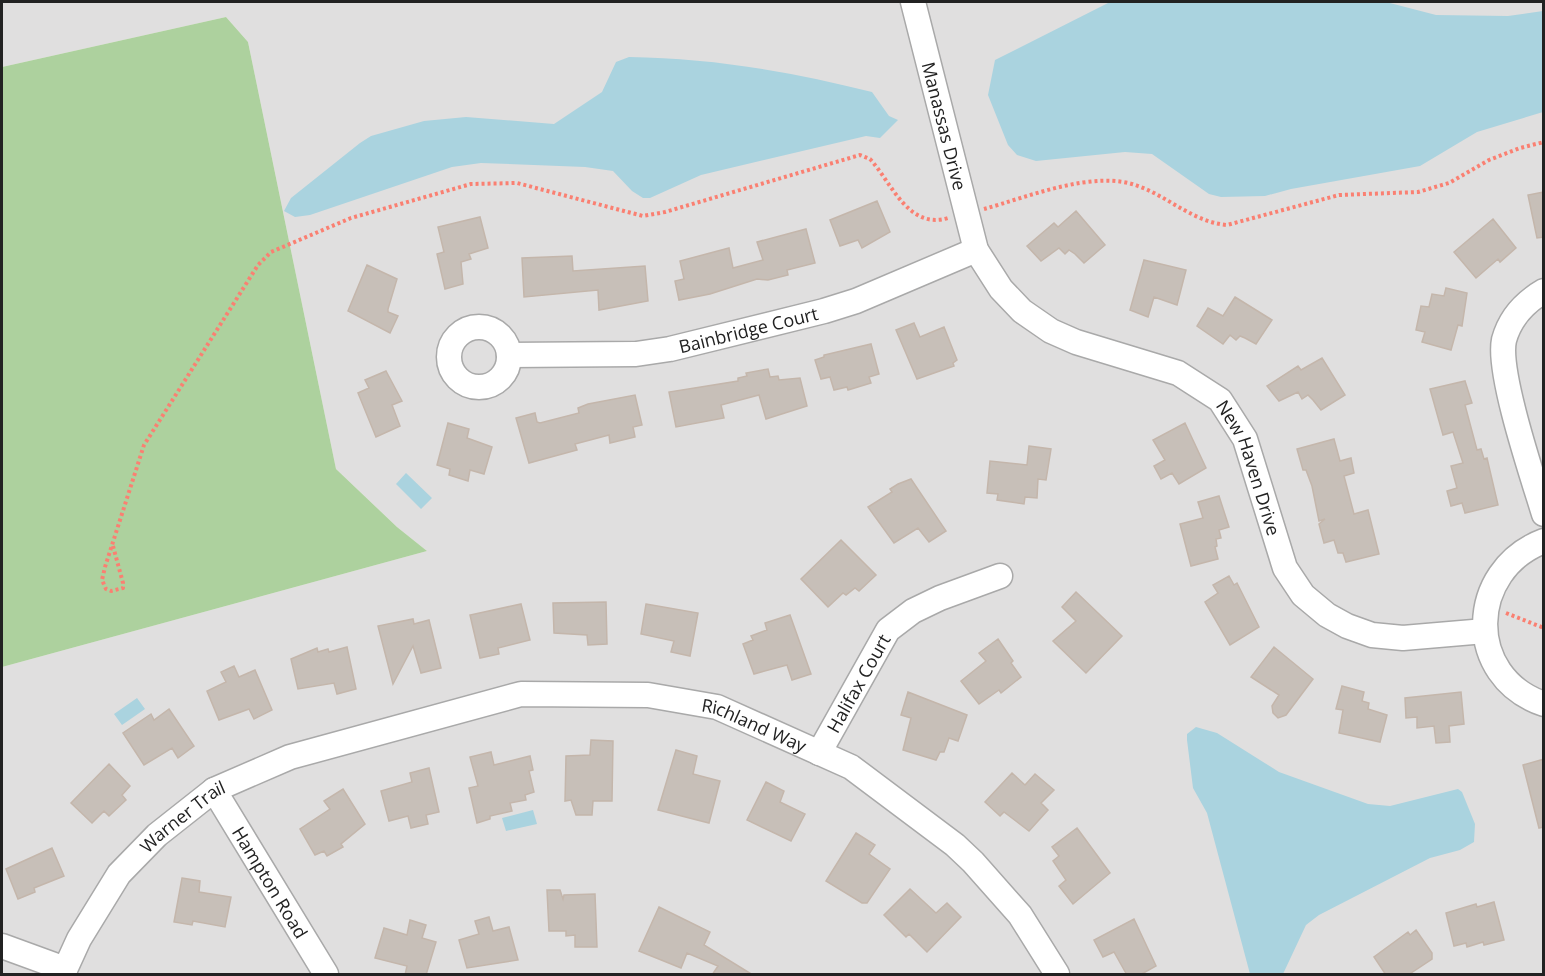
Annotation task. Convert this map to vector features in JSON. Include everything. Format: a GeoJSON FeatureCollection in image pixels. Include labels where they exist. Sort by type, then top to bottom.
{"type":"FeatureCollection","features":[{"type":"Feature","properties":{"kind":"street","name":"Manassas Drive"},"geometry":{"type":"LineString","coordinates":[[913,2],[976,250]]}},
{"type":"Feature","properties":{"kind":"street","name":"Bainbridge Court"},"geometry":{"type":"LineString","coordinates":[[509,355],[636,354],[670,349],[824,312],[856,301],[976,250]]}},
{"type":"Feature","properties":{"kind":"street","name":"New Haven Drive"},"geometry":{"type":"LineString","coordinates":[[976,250],[1001,289],[1022,311],[1051,331],[1076,342],[1178,373],[1220,400],[1245,439],[1285,568],[1303,596],[1327,615],[1347,626],[1372,635],[1403,638],[1492,622]]}},
{"type":"Feature","properties":{"kind":"street"},"geometry":{"type":"LineString","coordinates":[[1544,291],[1520,309],[1512,322],[1504,340],[1504,360],[1509,388],[1544,514]]}},
{"type":"Feature","properties":{"kind":"street"},"geometry":{"type":"LineString","coordinates":[[1544,541],[1514,558],[1501,573],[1491,591],[1485,610],[1492,622],[1492,658],[1507,682],[1521,694],[1544,704]]}},
{"type":"Feature","properties":{"kind":"street","name":"Halifax Court"},"geometry":{"type":"LineString","coordinates":[[819,753],[888,630],[913,611],[940,598],[1000,576]]}},
{"type":"Feature","properties":{"kind":"street","name":"Richland Way"},"geometry":{"type":"LineString","coordinates":[[365,738],[521,694],[648,695],[717,707],[851,767],[955,845],[974,862],[1020,915],[1057,975]]}},
{"type":"Feature","properties":{"kind":"street","name":"Warner Trail"},"geometry":{"type":"LineString","coordinates":[[64,972],[79,939],[119,874],[157,835],[214,790],[290,757],[365,738]]}},
{"type":"Feature","properties":{"kind":"street","name":"Hampton Road"},"geometry":{"type":"LineString","coordinates":[[214,790],[326,975]]}},
{"type":"Feature","properties":{"kind":"street"},"geometry":{"type":"LineString","coordinates":[[2,946],[64,972]]}},
{"type":"Feature","properties":{"kind":"path"},"geometry":{"type":"LineString","coordinates":[[113,546],[123,588],[111,591],[106,589],[102,580],[144,445],[258,265],[271,252],[351,218],[453,188],[499,182],[540,188],[643,216],[665,212],[860,155],[870,159],[899,199],[918,216],[940,221],[1090,181],[1108,180],[1140,186],[1212,224],[1227,225],[1340,195],[1418,192],[1449,183],[1499,156],[1544,142]]}},
{"type":"Feature","properties":{"kind":"path"},"geometry":{"type":"LineString","coordinates":[[1492,622],[1510,614],[1544,628]]}},
{"type":"Feature","properties":{"kind":"shaded area"},"geometry":{"type":"Polygon","coordinates":[[[2,2],[1543,2],[1543,974],[2,974],[2,667],[427,551],[397,527],[336,469],[248,42],[226,17],[2,67],[2,2]]]}},
{"type":"Feature","properties":{"kind":"green space"},"geometry":{"type":"Polygon","coordinates":[[[226,17],[248,42],[336,469],[397,527],[427,551],[2,667],[2,67],[226,17]]]}},
{"type":"Feature","properties":{"kind":"water"},"geometry":{"type":"Polygon","coordinates":[[[1110,2],[1386,2],[1436,15],[1508,16],[1543,11],[1543,112],[1477,132],[1420,166],[1291,189],[1265,196],[1221,197],[1209,194],[1152,154],[1125,152],[1036,161],[1017,155],[1008,145],[988,95],[995,60],[1110,2]]]}},
{"type":"Feature","properties":{"kind":"water"},"geometry":{"type":"Polygon","coordinates":[[[629,57],[691,60],[752,67],[872,92],[889,116],[898,120],[880,138],[866,136],[701,175],[650,198],[643,198],[632,191],[613,171],[585,167],[481,163],[452,167],[310,215],[295,217],[284,211],[291,198],[371,136],[424,121],[466,117],[554,124],[602,92],[616,62],[629,57]]]}},
{"type":"Feature","properties":{"kind":"water"},"geometry":{"type":"Polygon","coordinates":[[[406,473],[432,498],[421,509],[396,484],[406,473]]]}},
{"type":"Feature","properties":{"kind":"water"},"geometry":{"type":"Polygon","coordinates":[[[137,698],[145,709],[122,725],[114,714],[137,698]]]}},
{"type":"Feature","properties":{"kind":"water"},"geometry":{"type":"Polygon","coordinates":[[[1196,727],[1217,733],[1279,772],[1368,804],[1390,806],[1458,789],[1462,792],[1475,824],[1474,842],[1460,850],[1430,858],[1319,915],[1306,925],[1283,974],[1250,974],[1207,813],[1193,788],[1187,734],[1196,727]]]}},
{"type":"Feature","properties":{"kind":"water"},"geometry":{"type":"Polygon","coordinates":[[[533,810],[537,824],[506,831],[502,818],[533,810]]]}},
{"type":"Feature","properties":{"kind":"building"},"geometry":{"type":"Polygon","coordinates":[[[1544,192],[1544,237],[1537,238],[1528,195],[1544,192]]]}},
{"type":"Feature","properties":{"kind":"building"},"geometry":{"type":"Polygon","coordinates":[[[877,201],[890,232],[862,248],[858,240],[840,246],[830,220],[877,201]]]}},
{"type":"Feature","properties":{"kind":"building"},"geometry":{"type":"Polygon","coordinates":[[[1076,211],[1105,245],[1084,263],[1069,250],[1065,254],[1059,248],[1041,261],[1027,246],[1054,223],[1058,227],[1076,211]]]}},
{"type":"Feature","properties":{"kind":"building"},"geometry":{"type":"Polygon","coordinates":[[[480,217],[488,248],[469,254],[471,259],[461,262],[463,284],[445,289],[437,254],[444,252],[438,227],[480,217]]]}},
{"type":"Feature","properties":{"kind":"building"},"geometry":{"type":"Polygon","coordinates":[[[1493,219],[1516,248],[1500,262],[1498,259],[1476,278],[1454,252],[1493,219]]]}},
{"type":"Feature","properties":{"kind":"building"},"geometry":{"type":"Polygon","coordinates":[[[806,229],[815,263],[787,270],[788,275],[768,280],[757,279],[710,294],[679,300],[675,281],[684,279],[680,261],[729,248],[733,268],[763,260],[757,242],[806,229]]]}},
{"type":"Feature","properties":{"kind":"building"},"geometry":{"type":"Polygon","coordinates":[[[572,256],[573,271],[645,266],[648,301],[599,310],[598,290],[524,297],[522,258],[572,256]]]}},
{"type":"Feature","properties":{"kind":"building"},"geometry":{"type":"Polygon","coordinates":[[[1144,260],[1186,270],[1177,305],[1154,297],[1148,317],[1130,310],[1144,260]]]}},
{"type":"Feature","properties":{"kind":"building"},"geometry":{"type":"Polygon","coordinates":[[[367,265],[397,279],[388,312],[398,316],[390,333],[348,311],[367,265]]]}},
{"type":"Feature","properties":{"kind":"building"},"geometry":{"type":"Polygon","coordinates":[[[1446,288],[1467,293],[1462,326],[1458,325],[1451,350],[1422,342],[1425,332],[1416,330],[1421,306],[1429,307],[1432,294],[1444,296],[1446,288]]]}},
{"type":"Feature","properties":{"kind":"building"},"geometry":{"type":"Polygon","coordinates":[[[1235,297],[1272,320],[1256,344],[1240,336],[1236,340],[1230,335],[1223,344],[1197,326],[1208,308],[1223,316],[1235,297]]]}},
{"type":"Feature","properties":{"kind":"building"},"geometry":{"type":"Polygon","coordinates":[[[914,323],[920,337],[944,327],[957,360],[953,363],[954,366],[917,379],[896,330],[914,323]]]}},
{"type":"Feature","properties":{"kind":"building"},"geometry":{"type":"Polygon","coordinates":[[[871,344],[879,374],[869,377],[871,383],[848,390],[847,387],[834,390],[830,377],[821,379],[815,360],[824,355],[871,344]]]}},
{"type":"Feature","properties":{"kind":"building"},"geometry":{"type":"Polygon","coordinates":[[[1322,358],[1345,395],[1321,410],[1308,395],[1302,399],[1298,392],[1279,401],[1267,386],[1298,366],[1301,370],[1322,358]]]}},
{"type":"Feature","properties":{"kind":"building"},"geometry":{"type":"Polygon","coordinates":[[[768,369],[770,377],[778,376],[779,380],[800,378],[807,406],[766,419],[759,395],[721,405],[724,418],[676,427],[669,392],[738,381],[738,378],[747,376],[746,373],[768,369]]]}},
{"type":"Feature","properties":{"kind":"building"},"geometry":{"type":"Polygon","coordinates":[[[386,371],[402,401],[392,405],[400,426],[376,437],[358,393],[369,388],[365,380],[386,371]]]}},
{"type":"Feature","properties":{"kind":"building"},"geometry":{"type":"Polygon","coordinates":[[[1465,381],[1472,403],[1465,405],[1477,450],[1481,449],[1484,459],[1487,458],[1498,505],[1465,513],[1462,503],[1451,506],[1447,491],[1457,488],[1451,466],[1463,463],[1453,432],[1443,435],[1430,389],[1465,381]]]}},
{"type":"Feature","properties":{"kind":"building"},"geometry":{"type":"Polygon","coordinates":[[[635,395],[642,425],[633,427],[635,437],[610,443],[609,435],[575,444],[577,450],[529,463],[516,418],[535,413],[537,422],[540,423],[579,413],[578,408],[588,404],[635,395]]]}},
{"type":"Feature","properties":{"kind":"building"},"geometry":{"type":"Polygon","coordinates":[[[448,423],[469,429],[467,438],[492,447],[484,474],[470,470],[468,481],[449,475],[450,469],[437,465],[448,423]]]}},
{"type":"Feature","properties":{"kind":"building"},"geometry":{"type":"Polygon","coordinates":[[[1185,423],[1206,468],[1179,484],[1172,473],[1161,479],[1154,466],[1165,460],[1153,440],[1185,423]]]}},
{"type":"Feature","properties":{"kind":"building"},"geometry":{"type":"Polygon","coordinates":[[[1334,439],[1340,461],[1351,458],[1354,473],[1344,476],[1354,514],[1368,510],[1379,554],[1346,562],[1343,553],[1338,553],[1334,540],[1324,543],[1319,524],[1325,519],[1319,521],[1312,486],[1306,470],[1303,470],[1297,449],[1334,439]]]}},
{"type":"Feature","properties":{"kind":"building"},"geometry":{"type":"Polygon","coordinates":[[[1029,446],[1051,449],[1046,480],[1038,479],[1037,498],[1025,497],[1024,504],[997,500],[998,494],[987,493],[990,461],[1027,465],[1029,446]]]}},
{"type":"Feature","properties":{"kind":"building"},"geometry":{"type":"Polygon","coordinates":[[[911,479],[946,531],[929,542],[918,528],[894,543],[868,507],[892,492],[890,489],[911,479]]]}},
{"type":"Feature","properties":{"kind":"building"},"geometry":{"type":"Polygon","coordinates":[[[1219,496],[1229,527],[1219,530],[1221,538],[1216,539],[1217,546],[1215,547],[1218,559],[1191,566],[1180,524],[1203,518],[1198,502],[1219,496]]]}},
{"type":"Feature","properties":{"kind":"building"},"geometry":{"type":"Polygon","coordinates":[[[841,540],[876,575],[859,591],[855,588],[846,595],[843,593],[828,607],[801,579],[841,540]]]}},
{"type":"Feature","properties":{"kind":"building"},"geometry":{"type":"Polygon","coordinates":[[[1229,576],[1234,585],[1237,583],[1259,627],[1230,645],[1205,602],[1218,593],[1213,585],[1229,576]]]}},
{"type":"Feature","properties":{"kind":"building"},"geometry":{"type":"Polygon","coordinates":[[[1076,592],[1122,636],[1086,673],[1053,641],[1076,621],[1062,607],[1076,592]]]}},
{"type":"Feature","properties":{"kind":"building"},"geometry":{"type":"Polygon","coordinates":[[[606,602],[607,644],[588,645],[587,635],[554,633],[553,603],[606,602]]]}},
{"type":"Feature","properties":{"kind":"building"},"geometry":{"type":"Polygon","coordinates":[[[521,604],[530,640],[498,648],[499,654],[480,658],[470,615],[521,604]]]}},
{"type":"Feature","properties":{"kind":"building"},"geometry":{"type":"Polygon","coordinates":[[[646,604],[698,613],[690,656],[671,652],[674,641],[641,634],[646,604]]]}},
{"type":"Feature","properties":{"kind":"building"},"geometry":{"type":"Polygon","coordinates":[[[790,615],[811,674],[792,680],[787,665],[754,674],[743,644],[753,640],[751,636],[767,630],[765,623],[790,615]]]}},
{"type":"Feature","properties":{"kind":"building"},"geometry":{"type":"Polygon","coordinates":[[[413,619],[414,624],[429,620],[441,668],[421,673],[413,646],[393,684],[378,626],[413,619]]]}},
{"type":"Feature","properties":{"kind":"building"},"geometry":{"type":"Polygon","coordinates":[[[998,639],[1021,677],[1001,693],[999,690],[979,704],[961,681],[986,661],[979,653],[998,639]]]}},
{"type":"Feature","properties":{"kind":"building"},"geometry":{"type":"Polygon","coordinates":[[[347,647],[356,689],[337,694],[334,683],[298,689],[291,659],[317,648],[318,652],[328,649],[329,652],[347,647]]]}},
{"type":"Feature","properties":{"kind":"building"},"geometry":{"type":"Polygon","coordinates":[[[1274,647],[1313,679],[1286,715],[1278,718],[1273,713],[1272,706],[1279,695],[1251,677],[1274,647]]]}},
{"type":"Feature","properties":{"kind":"building"},"geometry":{"type":"Polygon","coordinates":[[[234,666],[239,677],[255,670],[272,710],[254,719],[249,709],[219,720],[207,691],[226,682],[221,672],[234,666]]]}},
{"type":"Feature","properties":{"kind":"building"},"geometry":{"type":"Polygon","coordinates":[[[1342,686],[1364,692],[1362,701],[1369,703],[1368,709],[1387,715],[1380,742],[1339,733],[1343,710],[1336,709],[1342,686]]]}},
{"type":"Feature","properties":{"kind":"building"},"geometry":{"type":"Polygon","coordinates":[[[908,692],[967,715],[958,741],[949,738],[944,752],[940,752],[936,760],[903,750],[911,718],[901,715],[908,692]]]}},
{"type":"Feature","properties":{"kind":"building"},"geometry":{"type":"Polygon","coordinates":[[[1461,692],[1464,724],[1449,726],[1450,742],[1436,743],[1434,726],[1417,728],[1417,717],[1406,718],[1405,698],[1461,692]]]}},
{"type":"Feature","properties":{"kind":"building"},"geometry":{"type":"Polygon","coordinates":[[[169,709],[194,746],[178,758],[172,748],[144,765],[123,733],[151,714],[154,720],[169,709]]]}},
{"type":"Feature","properties":{"kind":"building"},"geometry":{"type":"Polygon","coordinates":[[[591,740],[613,741],[612,801],[593,801],[592,815],[576,815],[571,800],[565,801],[566,756],[590,755],[591,740]]]}},
{"type":"Feature","properties":{"kind":"building"},"geometry":{"type":"Polygon","coordinates":[[[676,750],[697,756],[693,774],[720,781],[709,823],[658,810],[676,750]]]}},
{"type":"Feature","properties":{"kind":"building"},"geometry":{"type":"Polygon","coordinates":[[[491,752],[494,765],[530,756],[533,770],[529,771],[534,792],[525,795],[526,800],[510,803],[512,811],[490,816],[490,819],[477,823],[469,788],[478,786],[470,757],[491,752]]]}},
{"type":"Feature","properties":{"kind":"building"},"geometry":{"type":"Polygon","coordinates":[[[1544,759],[1544,827],[1539,828],[1523,765],[1544,759]]]}},
{"type":"Feature","properties":{"kind":"building"},"geometry":{"type":"Polygon","coordinates":[[[109,764],[130,786],[122,795],[126,800],[109,816],[104,811],[92,823],[71,803],[109,764]]]}},
{"type":"Feature","properties":{"kind":"building"},"geometry":{"type":"Polygon","coordinates":[[[429,768],[439,812],[426,815],[428,824],[411,828],[408,816],[389,821],[381,791],[412,782],[410,773],[429,768]]]}},
{"type":"Feature","properties":{"kind":"building"},"geometry":{"type":"Polygon","coordinates":[[[1012,773],[1025,785],[1035,774],[1054,790],[1041,803],[1048,810],[1029,831],[1004,812],[1000,816],[985,802],[1012,773]]]}},
{"type":"Feature","properties":{"kind":"building"},"geometry":{"type":"Polygon","coordinates":[[[766,782],[784,791],[780,802],[805,814],[791,841],[747,820],[766,782]]]}},
{"type":"Feature","properties":{"kind":"building"},"geometry":{"type":"Polygon","coordinates":[[[343,789],[365,824],[341,844],[343,847],[327,856],[324,851],[315,855],[300,829],[330,809],[324,801],[343,789]]]}},
{"type":"Feature","properties":{"kind":"building"},"geometry":{"type":"Polygon","coordinates":[[[1077,828],[1110,873],[1073,904],[1059,886],[1066,880],[1053,861],[1059,856],[1052,847],[1077,828]]]}},
{"type":"Feature","properties":{"kind":"building"},"geometry":{"type":"Polygon","coordinates":[[[856,833],[875,845],[869,854],[890,869],[867,903],[862,903],[826,881],[856,833]]]}},
{"type":"Feature","properties":{"kind":"building"},"geometry":{"type":"Polygon","coordinates":[[[52,848],[64,876],[34,888],[35,892],[18,899],[6,869],[52,848]]]}},
{"type":"Feature","properties":{"kind":"building"},"geometry":{"type":"Polygon","coordinates":[[[182,878],[200,881],[199,892],[231,897],[225,927],[193,921],[192,925],[174,922],[182,878]]]}},
{"type":"Feature","properties":{"kind":"building"},"geometry":{"type":"Polygon","coordinates":[[[910,889],[936,913],[947,903],[961,917],[927,952],[909,934],[906,937],[884,915],[910,889]]]}},
{"type":"Feature","properties":{"kind":"building"},"geometry":{"type":"Polygon","coordinates":[[[547,890],[560,890],[563,899],[564,895],[595,894],[597,947],[575,947],[575,935],[566,936],[566,931],[549,931],[547,890]]]}},
{"type":"Feature","properties":{"kind":"building"},"geometry":{"type":"Polygon","coordinates":[[[1494,902],[1504,940],[1484,945],[1483,942],[1467,947],[1466,943],[1454,946],[1446,913],[1476,904],[1477,907],[1494,902]]]}},
{"type":"Feature","properties":{"kind":"building"},"geometry":{"type":"Polygon","coordinates":[[[659,907],[710,932],[704,945],[753,975],[712,975],[718,966],[687,953],[681,968],[639,951],[659,907]]]}},
{"type":"Feature","properties":{"kind":"building"},"geometry":{"type":"Polygon","coordinates":[[[489,917],[493,931],[509,927],[518,960],[467,968],[459,940],[479,934],[475,921],[489,917]]]}},
{"type":"Feature","properties":{"kind":"building"},"geometry":{"type":"Polygon","coordinates":[[[1134,919],[1156,966],[1140,975],[1127,975],[1114,952],[1103,957],[1094,940],[1134,919]]]}},
{"type":"Feature","properties":{"kind":"building"},"geometry":{"type":"Polygon","coordinates":[[[410,920],[426,925],[422,938],[436,942],[426,975],[405,975],[407,966],[375,958],[384,928],[407,935],[410,920]]]}},
{"type":"Feature","properties":{"kind":"building"},"geometry":{"type":"Polygon","coordinates":[[[1416,930],[1432,953],[1432,959],[1408,975],[1386,975],[1374,957],[1408,932],[1410,935],[1416,930]]]}}]}
